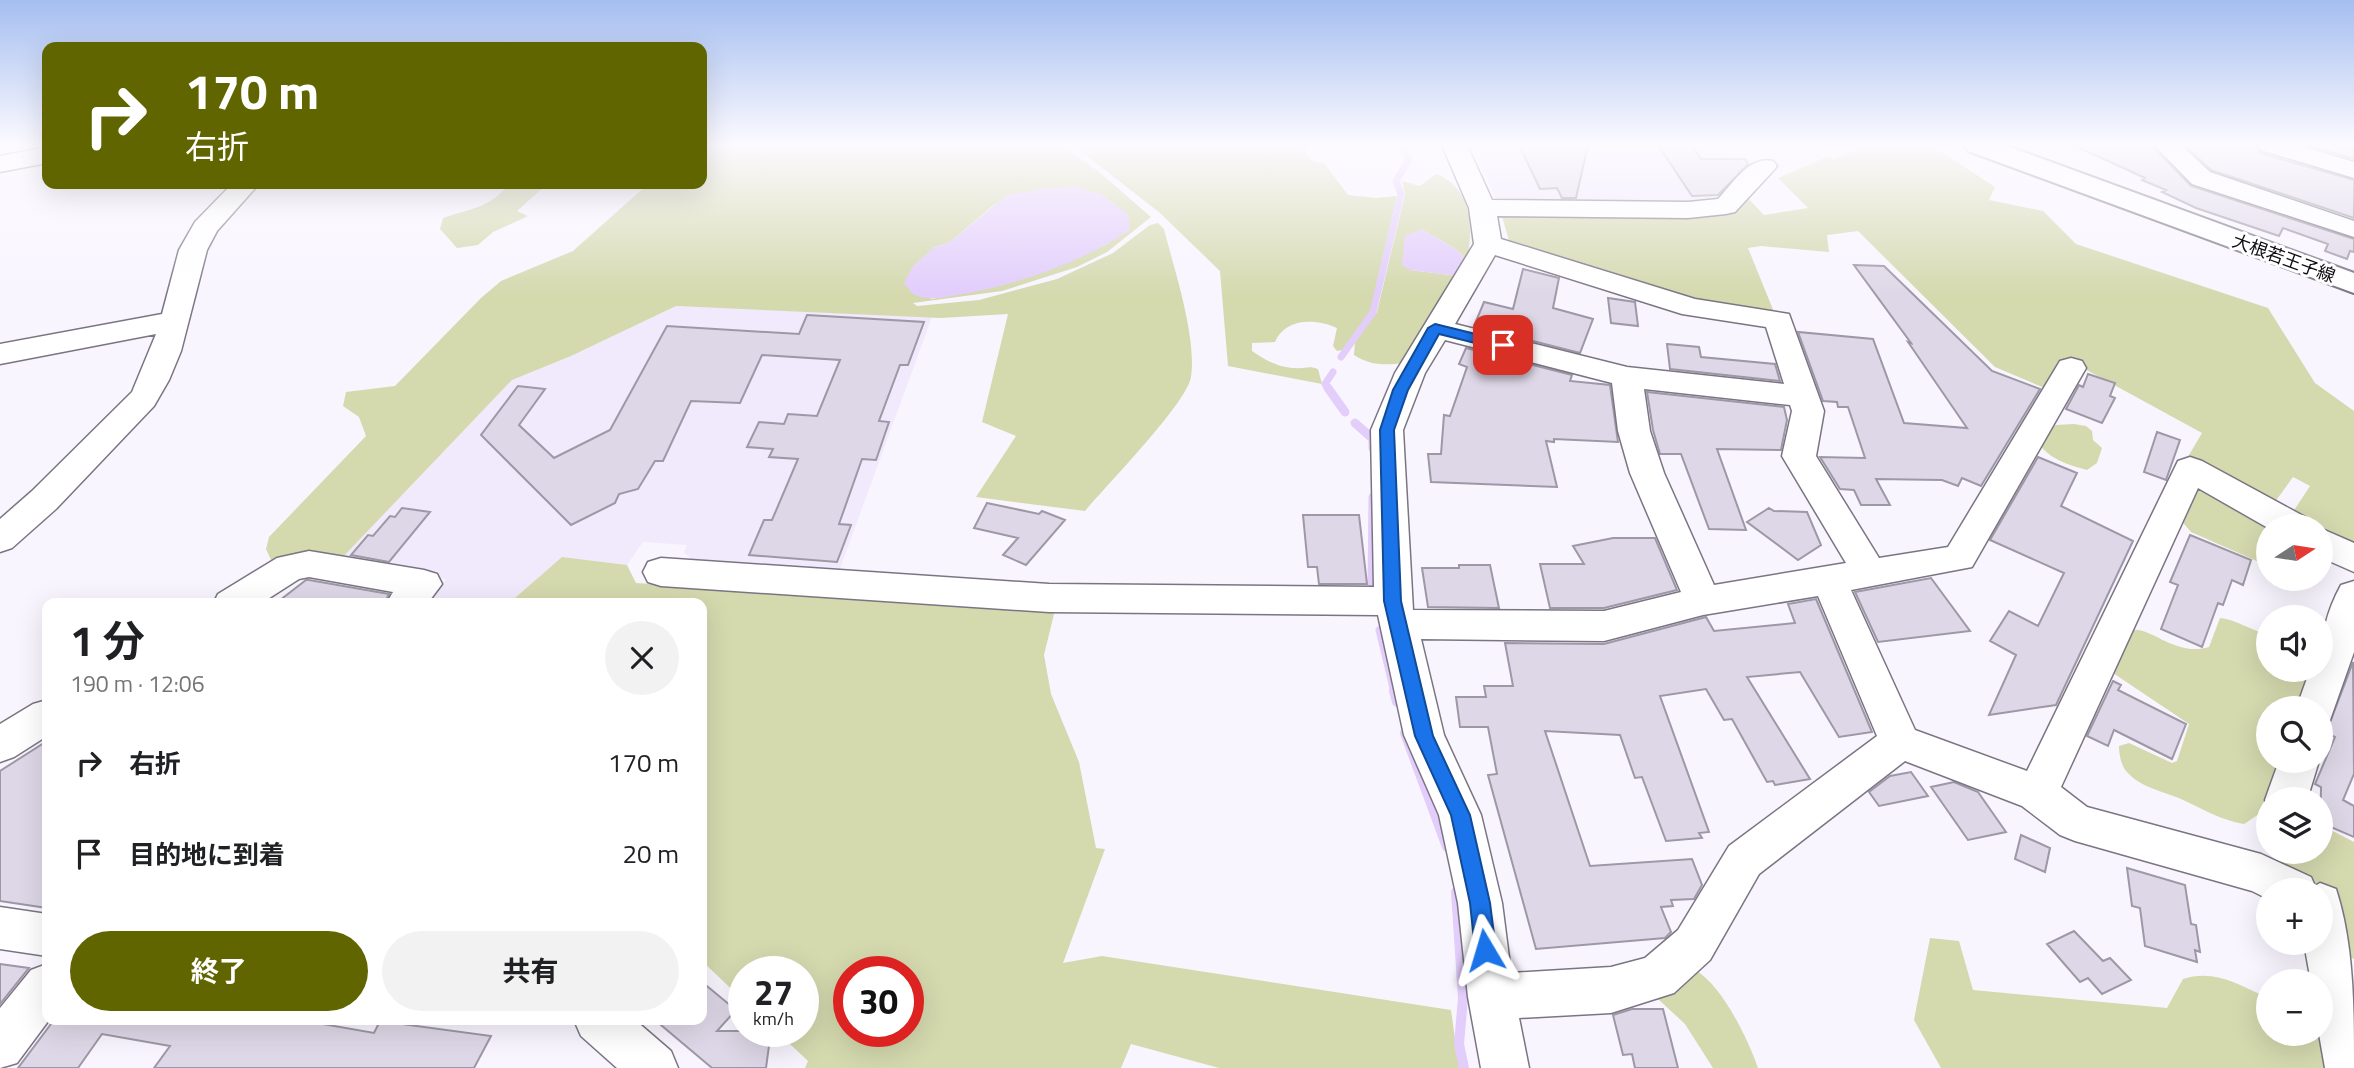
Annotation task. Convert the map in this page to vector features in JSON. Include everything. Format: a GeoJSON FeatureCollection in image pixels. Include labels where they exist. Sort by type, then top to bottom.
{"type":"FeatureCollection","features":[{"type":"Feature","properties":{"kind":"street"},"geometry":{"type":"LineString","coordinates":[[0,539],[44,500],[143,399],[165,358],[193,250],[205,228],[236,195]]}},
{"type":"Feature","properties":{"kind":"street"},"geometry":{"type":"LineString","coordinates":[[1476,195],[1482,208],[1488,244],[1435,328],[1401,390],[1387,430],[1395,613],[1424,736],[1460,815],[1480,903],[1491,997],[1505,1068]]}},
{"type":"Feature","properties":{"kind":"street"},"geometry":{"type":"LineString","coordinates":[[1482,208],[1688,210],[1726,206],[1737,195]]}},
{"type":"Feature","properties":{"kind":"street","name":"大根若王子線"},"geometry":{"type":"LineString","coordinates":[[2116,195],[2353,280]]}},
{"type":"Feature","properties":{"kind":"street"},"geometry":{"type":"LineString","coordinates":[[2251,195],[2352,229]]}},
{"type":"Feature","properties":{"kind":"street"},"geometry":{"type":"LineString","coordinates":[[1488,244],[1692,308],[1779,320],[1808,411],[1800,456],[1870,573]]}},
{"type":"Feature","properties":{"kind":"street"},"geometry":{"type":"LineString","coordinates":[[0,354],[175,321]]}},
{"type":"Feature","properties":{"kind":"street"},"geometry":{"type":"LineString","coordinates":[[1435,328],[1627,377],[1803,396]]}},
{"type":"Feature","properties":{"kind":"street"},"geometry":{"type":"LineString","coordinates":[[661,572],[1049,598],[1395,613],[1604,626],[1703,601],[1959,558],[2071,368]]}},
{"type":"Feature","properties":{"kind":"street"},"geometry":{"type":"LineString","coordinates":[[1627,377],[1634,431],[1647,473],[1703,601]]}},
{"type":"Feature","properties":{"kind":"street"},"geometry":{"type":"LineString","coordinates":[[2037,793],[2190,469],[2271,514]]}},
{"type":"Feature","properties":{"kind":"street"},"geometry":{"type":"LineString","coordinates":[[2333,548],[2354,559]]}},
{"type":"Feature","properties":{"kind":"street"},"geometry":{"type":"LineString","coordinates":[[241,598],[290,567],[309,564],[424,584],[410,598]]}},
{"type":"Feature","properties":{"kind":"street"},"geometry":{"type":"LineString","coordinates":[[1829,580],[1900,742],[2037,793],[2075,822],[2275,872]]}},
{"type":"Feature","properties":{"kind":"street"},"geometry":{"type":"LineString","coordinates":[[2320,696],[2354,595]]}},
{"type":"Feature","properties":{"kind":"street"},"geometry":{"type":"LineString","coordinates":[[0,745],[42,719]]}},
{"type":"Feature","properties":{"kind":"street"},"geometry":{"type":"LineString","coordinates":[[1491,997],[1611,990],[1658,977],[1693,945],[1744,860],[1900,742]]}},
{"type":"Feature","properties":{"kind":"street"},"geometry":{"type":"LineString","coordinates":[[0,928],[42,934]]}},
{"type":"Feature","properties":{"kind":"street"},"geometry":{"type":"LineString","coordinates":[[2333,941],[2342,966],[2349,1068]]}},
{"type":"Feature","properties":{"kind":"street"},"geometry":{"type":"LineString","coordinates":[[0,1046],[42,992]]}},
{"type":"Feature","properties":{"kind":"street"},"geometry":{"type":"LineString","coordinates":[[604,1025],[654,1068]]}},
{"type":"Feature","properties":{"kind":"shaded area"},"geometry":{"type":"Polygon","coordinates":[[[1007,195],[1102,195],[1128,214],[1130,230],[1090,253],[1025,279],[981,291],[944,297],[925,298],[911,292],[904,283],[913,266],[933,248],[950,242],[1007,195]]]}},
{"type":"Feature","properties":{"kind":"shaded area"},"geometry":{"type":"Polygon","coordinates":[[[1494,195],[1730,195],[1723,203],[1497,202],[1494,195]]]}},
{"type":"Feature","properties":{"kind":"shaded area"},"geometry":{"type":"Polygon","coordinates":[[[1421,229],[1454,248],[1467,259],[1458,276],[1410,270],[1402,265],[1405,236],[1421,229]]]}},
{"type":"Feature","properties":{"kind":"shaded area"},"geometry":{"type":"Polygon","coordinates":[[[676,306],[932,317],[838,574],[698,563],[684,553],[687,545],[643,542],[627,565],[562,557],[515,598],[424,598],[446,579],[340,560],[512,380],[571,356],[676,306]]]}},
{"type":"Feature","properties":{"kind":"green space"},"geometry":{"type":"Polygon","coordinates":[[[498,195],[535,195],[517,211],[528,216],[493,232],[478,245],[457,248],[440,229],[443,218],[498,195]]]}},
{"type":"Feature","properties":{"kind":"green space"},"geometry":{"type":"Polygon","coordinates":[[[636,195],[1125,195],[1151,217],[1107,252],[1077,267],[1002,291],[913,303],[917,306],[979,300],[1057,279],[1113,253],[1150,225],[1158,223],[1164,229],[1188,323],[1191,377],[1176,405],[1161,424],[1085,511],[976,497],[1016,436],[982,422],[1008,314],[941,318],[676,306],[571,356],[512,380],[340,560],[295,553],[272,562],[266,549],[269,537],[366,436],[359,417],[343,406],[346,392],[395,386],[501,281],[573,251],[636,195]],[[995,204],[950,242],[933,248],[931,299],[979,290],[1065,263],[1109,243],[995,204]]]}},
{"type":"Feature","properties":{"kind":"green space"},"geometry":{"type":"Polygon","coordinates":[[[1137,195],[1397,196],[1370,312],[1342,350],[1337,351],[1333,346],[1337,328],[1311,322],[1293,324],[1280,334],[1275,342],[1252,343],[1252,351],[1272,363],[1290,368],[1318,369],[1322,384],[1228,366],[1220,271],[1160,213],[1137,195]]]}},
{"type":"Feature","properties":{"kind":"green space"},"geometry":{"type":"Polygon","coordinates":[[[1405,195],[1461,195],[1469,222],[1467,259],[1454,248],[1421,229],[1410,270],[1458,276],[1404,363],[1372,363],[1354,355],[1355,342],[1377,312],[1405,195]]]}},
{"type":"Feature","properties":{"kind":"green space"},"geometry":{"type":"Polygon","coordinates":[[[1742,195],[1764,215],[1808,208],[1795,195],[1991,195],[1989,200],[2043,211],[2076,244],[2268,308],[2315,383],[2354,411],[2354,552],[2333,539],[2333,514],[2292,514],[2310,486],[2293,477],[2272,506],[2186,460],[2202,433],[2083,368],[2049,390],[1995,367],[1858,231],[1827,235],[1829,252],[1761,246],[1748,248],[1774,312],[1692,300],[1510,244],[1502,216],[1692,214],[1742,195]]]}},
{"type":"Feature","properties":{"kind":"green space"},"geometry":{"type":"Polygon","coordinates":[[[2056,425],[2086,426],[2092,431],[2093,440],[2102,448],[2097,463],[2087,470],[2053,457],[2038,442],[2044,430],[2056,425]]]}},
{"type":"Feature","properties":{"kind":"green space"},"geometry":{"type":"Polygon","coordinates":[[[2199,491],[2209,492],[2256,520],[2256,561],[2191,532],[2179,518],[2189,495],[2199,491]]]}},
{"type":"Feature","properties":{"kind":"green space"},"geometry":{"type":"Polygon","coordinates":[[[562,557],[627,565],[636,583],[1055,610],[1044,655],[1051,694],[1079,762],[1096,848],[1105,849],[1063,963],[1102,956],[1451,1010],[1459,1068],[1219,1068],[1131,1044],[1121,1068],[805,1068],[808,1061],[793,1047],[819,1047],[819,956],[728,956],[728,986],[707,966],[707,598],[515,598],[562,557]]]}},
{"type":"Feature","properties":{"kind":"green space"},"geometry":{"type":"Polygon","coordinates":[[[2220,618],[2232,621],[2256,630],[2256,682],[2307,682],[2302,696],[2256,696],[2256,773],[2276,773],[2271,787],[2256,787],[2256,816],[2244,824],[2219,817],[2139,782],[2125,769],[2119,753],[2119,746],[2129,743],[2172,763],[2177,761],[2189,724],[2113,673],[2131,630],[2147,632],[2185,648],[2209,647],[2220,618]]]}},
{"type":"Feature","properties":{"kind":"green space"},"geometry":{"type":"Polygon","coordinates":[[[2333,831],[2354,842],[2354,959],[2350,957],[2333,920],[2333,878],[2298,878],[2277,866],[2333,864],[2333,831]]]}},
{"type":"Feature","properties":{"kind":"green space"},"geometry":{"type":"Polygon","coordinates":[[[1930,938],[1959,941],[1973,990],[2167,1008],[2183,979],[2206,976],[2227,980],[2256,993],[2256,1046],[2321,1046],[2326,1068],[1941,1068],[1914,1020],[1930,938]]]}},
{"type":"Feature","properties":{"kind":"green space"},"geometry":{"type":"Polygon","coordinates":[[[1695,970],[1705,977],[1724,1000],[1741,1028],[1758,1068],[1713,1068],[1685,1024],[1658,999],[1658,987],[1695,970]]]}},
{"type":"Feature","properties":{"kind":"building"},"geometry":{"type":"Polygon","coordinates":[[[1560,195],[1577,195],[1576,198],[1562,198],[1560,195]]]}},
{"type":"Feature","properties":{"kind":"building"},"geometry":{"type":"Polygon","coordinates":[[[2168,195],[2218,195],[2354,239],[2354,252],[2350,251],[2347,259],[2325,251],[2328,244],[2283,228],[2279,236],[2196,208],[2168,195]]]}},
{"type":"Feature","properties":{"kind":"building"},"geometry":{"type":"Polygon","coordinates":[[[2285,195],[2354,195],[2354,218],[2285,195]]]}},
{"type":"Feature","properties":{"kind":"building"},"geometry":{"type":"Polygon","coordinates":[[[1854,265],[1884,266],[1992,371],[2040,389],[1981,486],[1962,478],[1958,486],[1942,480],[1876,479],[1890,505],[1861,505],[1854,490],[1840,489],[1820,457],[1865,458],[1848,407],[1838,407],[1837,402],[1823,401],[1798,332],[1873,339],[1904,423],[1967,428],[1908,342],[1911,343],[1854,265]]]}},
{"type":"Feature","properties":{"kind":"building"},"geometry":{"type":"Polygon","coordinates":[[[1523,269],[1559,278],[1553,308],[1593,319],[1580,353],[1474,326],[1484,302],[1513,309],[1523,269]]]}},
{"type":"Feature","properties":{"kind":"building"},"geometry":{"type":"Polygon","coordinates":[[[1608,298],[1635,302],[1638,326],[1611,323],[1608,298]]]}},
{"type":"Feature","properties":{"kind":"building"},"geometry":{"type":"Polygon","coordinates":[[[807,315],[924,322],[908,365],[900,365],[879,421],[889,422],[876,460],[862,459],[839,524],[851,525],[837,562],[749,555],[764,520],[772,520],[798,459],[769,457],[773,449],[747,447],[759,422],[784,424],[788,414],[817,416],[840,360],[762,355],[740,403],[691,401],[663,461],[655,461],[638,489],[619,494],[615,503],[571,525],[481,435],[518,386],[545,389],[519,425],[554,458],[610,430],[667,326],[799,334],[807,315]]]}},
{"type":"Feature","properties":{"kind":"building"},"geometry":{"type":"Polygon","coordinates":[[[1667,344],[1699,347],[1701,357],[1775,364],[1780,381],[1670,369],[1667,344]]]}},
{"type":"Feature","properties":{"kind":"building"},"geometry":{"type":"Polygon","coordinates":[[[1466,348],[1572,375],[1570,381],[1610,385],[1618,442],[1554,439],[1554,442],[1546,441],[1557,487],[1431,482],[1428,454],[1441,454],[1444,415],[1450,416],[1467,367],[1459,364],[1466,348]]]}},
{"type":"Feature","properties":{"kind":"building"},"geometry":{"type":"Polygon","coordinates":[[[2088,374],[2115,383],[2110,396],[2115,398],[2102,423],[2066,409],[2079,385],[2083,387],[2088,374]]]}},
{"type":"Feature","properties":{"kind":"building"},"geometry":{"type":"Polygon","coordinates":[[[1647,392],[1784,407],[1787,420],[1781,450],[1717,449],[1746,530],[1709,529],[1681,454],[1660,454],[1647,392]]]}},
{"type":"Feature","properties":{"kind":"building"},"geometry":{"type":"Polygon","coordinates":[[[2157,432],[2180,440],[2166,480],[2144,472],[2157,432]]]}},
{"type":"Feature","properties":{"kind":"building"},"geometry":{"type":"Polygon","coordinates":[[[2038,457],[2077,473],[2061,506],[2133,541],[2056,705],[1989,715],[2016,655],[1990,641],[2009,611],[2038,626],[2064,573],[1990,540],[2038,457]]]}},
{"type":"Feature","properties":{"kind":"building"},"geometry":{"type":"Polygon","coordinates":[[[987,503],[1039,514],[1042,511],[1065,520],[1026,565],[1003,555],[1018,538],[974,528],[987,503]]]}},
{"type":"Feature","properties":{"kind":"building"},"geometry":{"type":"Polygon","coordinates":[[[402,508],[430,512],[389,562],[351,555],[368,535],[373,536],[390,516],[395,517],[402,508]]]}},
{"type":"Feature","properties":{"kind":"building"},"geometry":{"type":"Polygon","coordinates":[[[1769,508],[1774,511],[1807,512],[1821,545],[1798,560],[1747,522],[1769,508]]]}},
{"type":"Feature","properties":{"kind":"building"},"geometry":{"type":"Polygon","coordinates":[[[1303,515],[1359,515],[1367,584],[1319,584],[1317,567],[1308,567],[1303,515]]]}},
{"type":"Feature","properties":{"kind":"building"},"geometry":{"type":"Polygon","coordinates":[[[2190,535],[2251,560],[2243,585],[2232,580],[2223,605],[2218,603],[2202,647],[2161,629],[2178,585],[2170,582],[2190,535]]]}},
{"type":"Feature","properties":{"kind":"building"},"geometry":{"type":"Polygon","coordinates":[[[1613,538],[1655,538],[1677,590],[1604,608],[1550,608],[1540,564],[1584,564],[1573,546],[1613,538]]]}},
{"type":"Feature","properties":{"kind":"building"},"geometry":{"type":"Polygon","coordinates":[[[1459,565],[1490,565],[1499,608],[1428,607],[1422,568],[1459,568],[1459,565]]]}},
{"type":"Feature","properties":{"kind":"building"},"geometry":{"type":"Polygon","coordinates":[[[1931,578],[1970,631],[1878,642],[1855,592],[1931,578]]]}},
{"type":"Feature","properties":{"kind":"building"},"geometry":{"type":"Polygon","coordinates":[[[306,580],[389,594],[387,598],[283,598],[306,580]]]}},
{"type":"Feature","properties":{"kind":"building"},"geometry":{"type":"Polygon","coordinates":[[[1816,599],[1872,732],[1839,737],[1800,672],[1747,677],[1810,779],[1775,785],[1773,781],[1767,782],[1732,719],[1724,720],[1706,689],[1660,696],[1709,832],[1699,833],[1702,838],[1666,841],[1642,777],[1635,778],[1620,735],[1545,731],[1590,866],[1692,859],[1702,885],[1694,899],[1671,900],[1673,906],[1661,907],[1671,932],[1665,938],[1536,949],[1488,775],[1497,774],[1488,727],[1460,727],[1456,697],[1486,697],[1484,686],[1513,686],[1505,643],[1604,644],[1706,617],[1714,631],[1795,623],[1788,604],[1816,599]]]}},
{"type":"Feature","properties":{"kind":"building"},"geometry":{"type":"Polygon","coordinates":[[[2353,662],[2354,774],[2343,800],[2354,806],[2354,837],[2333,828],[2333,787],[2315,784],[2320,773],[2333,773],[2333,715],[2353,662]]]}},
{"type":"Feature","properties":{"kind":"building"},"geometry":{"type":"Polygon","coordinates":[[[2113,681],[2121,685],[2118,690],[2186,724],[2172,759],[2114,730],[2108,746],[2087,736],[2113,681]]]}},
{"type":"Feature","properties":{"kind":"building"},"geometry":{"type":"Polygon","coordinates":[[[42,744],[42,907],[0,901],[0,771],[42,744]]]}},
{"type":"Feature","properties":{"kind":"building"},"geometry":{"type":"Polygon","coordinates":[[[1911,772],[1928,796],[1879,806],[1869,792],[1890,776],[1911,772]]]}},
{"type":"Feature","properties":{"kind":"building"},"geometry":{"type":"Polygon","coordinates":[[[1954,782],[1978,792],[2006,832],[1968,840],[1931,787],[1954,782]]]}},
{"type":"Feature","properties":{"kind":"building"},"geometry":{"type":"Polygon","coordinates":[[[2021,835],[2050,848],[2045,872],[2015,859],[2021,835]]]}},
{"type":"Feature","properties":{"kind":"building"},"geometry":{"type":"Polygon","coordinates":[[[2127,868],[2185,885],[2191,924],[2196,925],[2200,952],[2195,950],[2197,962],[2145,946],[2140,908],[2132,906],[2127,868]]]}},
{"type":"Feature","properties":{"kind":"building"},"geometry":{"type":"Polygon","coordinates":[[[2074,931],[2103,961],[2110,958],[2131,980],[2102,994],[2088,978],[2080,982],[2047,944],[2074,931]]]}},
{"type":"Feature","properties":{"kind":"building"},"geometry":{"type":"Polygon","coordinates":[[[0,964],[29,968],[0,1004],[0,964]]]}},
{"type":"Feature","properties":{"kind":"building"},"geometry":{"type":"Polygon","coordinates":[[[707,986],[728,1003],[728,1019],[717,1031],[728,1031],[728,1047],[769,1047],[766,1068],[712,1068],[661,1025],[707,1025],[707,986]]]}},
{"type":"Feature","properties":{"kind":"building"},"geometry":{"type":"Polygon","coordinates":[[[1632,1009],[1663,1009],[1678,1068],[1635,1068],[1632,1054],[1623,1055],[1613,1015],[1632,1009]]]}},
{"type":"Feature","properties":{"kind":"building"},"geometry":{"type":"Polygon","coordinates":[[[50,1025],[328,1025],[374,1033],[378,1025],[410,1025],[491,1036],[474,1068],[154,1068],[170,1046],[102,1034],[78,1068],[18,1068],[50,1025]]]}},
{"type":"Feature","properties":{"kind":"waterway"},"geometry":{"type":"LineString","coordinates":[[1341,357],[1373,312],[1401,195]]}},
{"type":"Feature","properties":{"kind":"waterway"},"geometry":{"type":"LineString","coordinates":[[1329,390],[1325,384],[1333,372]]}},
{"type":"Feature","properties":{"kind":"waterway"},"geometry":{"type":"LineString","coordinates":[[1328,388],[1345,412]]}},
{"type":"Feature","properties":{"kind":"waterway"},"geometry":{"type":"LineString","coordinates":[[1355,423],[1373,439],[1373,448]]}},
{"type":"Feature","properties":{"kind":"waterway"},"geometry":{"type":"LineString","coordinates":[[1372,587],[1373,497]]}},
{"type":"Feature","properties":{"kind":"waterway"},"geometry":{"type":"LineString","coordinates":[[1380,630],[1395,692]]}},
{"type":"Feature","properties":{"kind":"waterway"},"geometry":{"type":"LineString","coordinates":[[1394,691],[1397,702]]}},
{"type":"Feature","properties":{"kind":"waterway"},"geometry":{"type":"LineString","coordinates":[[1405,733],[1447,847]]}},
{"type":"Feature","properties":{"kind":"waterway"},"geometry":{"type":"LineString","coordinates":[[1456,892],[1463,998],[1459,1044],[1464,1068]]}},
{"type":"Feature","properties":{"kind":"route"},"geometry":{"type":"LineString","coordinates":[[1485,950],[1480,903],[1460,815],[1424,736],[1392,601],[1387,430],[1401,390],[1435,328],[1503,345]]}}]}
